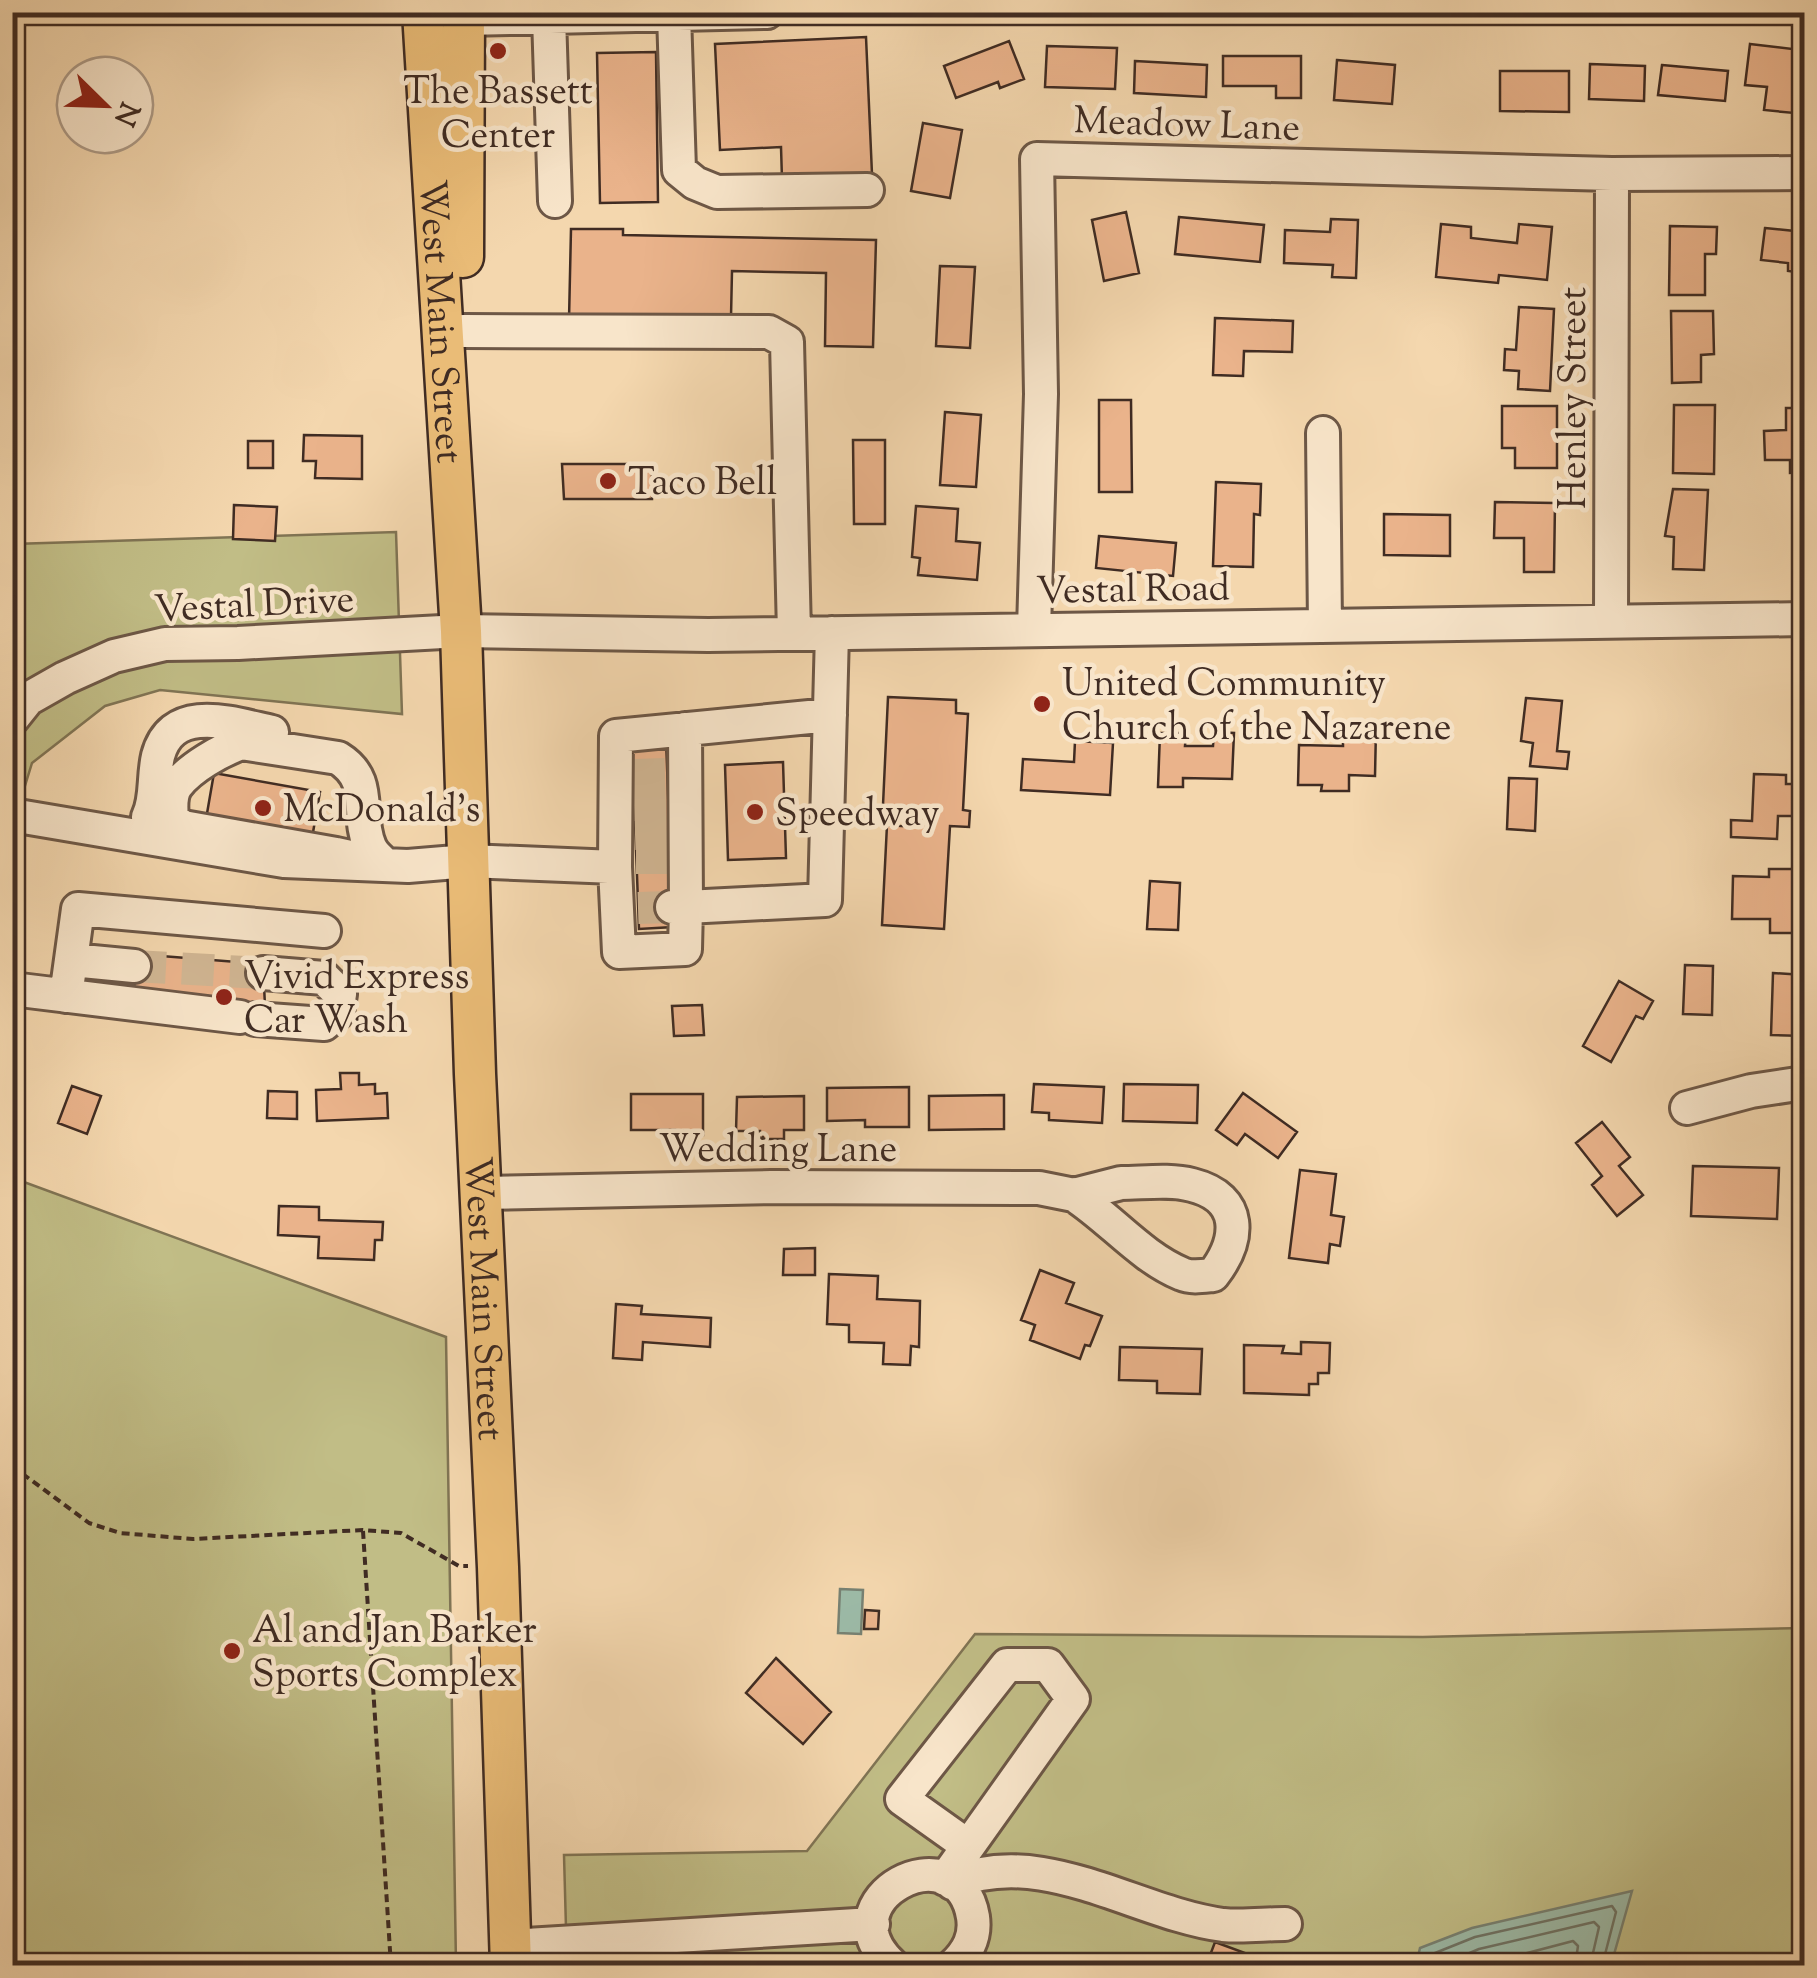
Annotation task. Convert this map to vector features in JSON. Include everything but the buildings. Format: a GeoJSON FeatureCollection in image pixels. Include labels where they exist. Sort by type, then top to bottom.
{"type":"FeatureCollection","features":[{"type":"Feature","properties":{"kind":"main road","name":"West Main Street"},"geometry":{"type":"LineString","coordinates":[[423,12],[462,631]]}},
{"type":"Feature","properties":{"kind":"main road","name":"West Main Street"},"geometry":{"type":"LineString","coordinates":[[464,16],[462,631],[510,1956]]}},
{"type":"Feature","properties":{"kind":"street"},"geometry":{"type":"LineString","coordinates":[[464,16],[767,12]]}},
{"type":"Feature","properties":{"kind":"street"},"geometry":{"type":"LineString","coordinates":[[674,14],[680,170],[694,183],[716,192],[866,190]]}},
{"type":"Feature","properties":{"kind":"street"},"geometry":{"type":"LineString","coordinates":[[550,17],[556,200]]}},
{"type":"Feature","properties":{"kind":"street","name":"Meadow Lane"},"geometry":{"type":"LineString","coordinates":[[1034,629],[1041,394],[1037,159],[1612,174],[1804,173]]}},
{"type":"Feature","properties":{"kind":"street","name":"Henley Street"},"geometry":{"type":"LineString","coordinates":[[1612,174],[1612,621]]}},
{"type":"Feature","properties":{"kind":"street"},"geometry":{"type":"LineString","coordinates":[[462,330],[769,332],[787,342],[794,633]]}},
{"type":"Feature","properties":{"kind":"street"},"geometry":{"type":"LineString","coordinates":[[1323,433],[1325,626]]}},
{"type":"Feature","properties":{"kind":"street","name":"Vestal Road"},"geometry":{"type":"LineString","coordinates":[[462,631],[794,633],[1804,619]]}},
{"type":"Feature","properties":{"kind":"street","name":"Vestal Drive"},"geometry":{"type":"LineString","coordinates":[[12,719],[28,699],[65,678],[114,656],[165,644],[462,631]]}},
{"type":"Feature","properties":{"kind":"street"},"geometry":{"type":"LineString","coordinates":[[678,844],[826,900],[832,632]]}},
{"type":"Feature","properties":{"kind":"street"},"geometry":{"type":"LineString","coordinates":[[685,729],[678,844],[685,949],[619,952],[625,847],[616,736],[685,729],[830,715]]}},
{"type":"Feature","properties":{"kind":"street"},"geometry":{"type":"LineString","coordinates":[[116,832],[147,818],[153,807],[159,753],[170,735],[181,724],[198,719],[216,721],[334,746],[355,755],[368,771],[376,842],[386,866]]}},
{"type":"Feature","properties":{"kind":"street"},"geometry":{"type":"LineString","coordinates":[[242,744],[338,758],[351,766],[359,778],[370,850],[386,866],[183,827],[172,818],[176,786],[226,749],[242,744]]}},
{"type":"Feature","properties":{"kind":"street"},"geometry":{"type":"LineString","coordinates":[[12,815],[284,861],[386,866],[625,847]]}},
{"type":"Feature","properties":{"kind":"street"},"geometry":{"type":"LineString","coordinates":[[66,996],[78,909],[324,930]]}},
{"type":"Feature","properties":{"kind":"street"},"geometry":{"type":"LineString","coordinates":[[72,960],[134,966]]}},
{"type":"Feature","properties":{"kind":"street"},"geometry":{"type":"LineString","coordinates":[[12,989],[324,1024],[337,1013],[340,994],[324,978],[263,973]]}},
{"type":"Feature","properties":{"kind":"street"},"geometry":{"type":"LineString","coordinates":[[1686,1108],[1751,1091],[1804,1083]]}},
{"type":"Feature","properties":{"kind":"street","name":"Wedding Lane"},"geometry":{"type":"LineString","coordinates":[[480,1193],[1039,1188],[1074,1195]]}},
{"type":"Feature","properties":{"kind":"street"},"geometry":{"type":"LineString","coordinates":[[948,1881],[968,1846],[1074,1699],[1048,1665],[1008,1666],[902,1799],[968,1846]]}},
{"type":"Feature","properties":{"kind":"street"},"geometry":{"type":"LineString","coordinates":[[948,1881],[978,1872],[1057,1875],[1163,1910],[1224,1925],[1286,1924]]}},
{"type":"Feature","properties":{"kind":"street"},"geometry":{"type":"LineString","coordinates":[[893,1966],[879,1950],[873,1924],[879,1901],[903,1878],[920,1874],[948,1881],[964,1894],[974,1925],[971,1942],[954,1966]]}},
{"type":"Feature","properties":{"kind":"street"},"geometry":{"type":"LineString","coordinates":[[510,1956],[873,1924]]}},
{"type":"Feature","properties":{"kind":"path"},"geometry":{"type":"LineString","coordinates":[[12,1466],[89,1522],[120,1533],[192,1539],[252,1533],[401,1533],[460,1566],[498,1567]]}},
{"type":"Feature","properties":{"kind":"path"},"geometry":{"type":"LineString","coordinates":[[363,1530],[391,1966]]}},
{"type":"Feature","properties":{"kind":"shaded area"},"geometry":{"type":"Polygon","coordinates":[[[396,532],[402,714],[160,690],[105,706],[32,763],[13,825],[13,544],[396,532]]]}},
{"type":"Feature","properties":{"kind":"shaded area","name":"Al and Jan Barker Sports Complex"},"geometry":{"type":"Polygon","coordinates":[[[13,1178],[446,1337],[456,1965],[13,1965],[13,1178]]]}},
{"type":"Feature","properties":{"kind":"shaded area"},"geometry":{"type":"Polygon","coordinates":[[[1804,1628],[1804,1965],[567,1965],[564,1855],[807,1851],[975,1634],[1423,1637],[1804,1628]]]}},
{"type":"Feature","properties":{"kind":"water"},"geometry":{"type":"Polygon","coordinates":[[[840,1589],[863,1590],[861,1634],[838,1633],[840,1589]]]}},
{"type":"Feature","properties":{"kind":"water"},"geometry":{"type":"Polygon","coordinates":[[[1632,1891],[1611,1965],[1416,1965],[1420,1948],[1472,1928],[1632,1891]]]}},
{"type":"Feature","properties":{"kind":"tunnel"},"geometry":{"type":"LineString","coordinates":[[633,775],[668,774]]}},
{"type":"Feature","properties":{"kind":"tunnel"},"geometry":{"type":"LineString","coordinates":[[634,805],[669,804]]}},
{"type":"Feature","properties":{"kind":"tunnel"},"geometry":{"type":"LineString","coordinates":[[635,834],[670,833]]}},
{"type":"Feature","properties":{"kind":"tunnel"},"geometry":{"type":"LineString","coordinates":[[636,858],[671,858]]}},
{"type":"Feature","properties":{"kind":"tunnel"},"geometry":{"type":"LineString","coordinates":[[638,908],[672,907]]}},
{"type":"Feature","properties":{"kind":"tunnel"},"geometry":{"type":"LineString","coordinates":[[134,966],[263,973]]}},
{"type":"Feature","properties":{"kind":"place","name":"The Bassett Center"},"geometry":{"type":"Point","coordinates":[498,51]}},
{"type":"Feature","properties":{"kind":"place","name":"Taco Bell"},"geometry":{"type":"Point","coordinates":[608,481]}},
{"type":"Feature","properties":{"kind":"place","name":"United Community Church of the Nazarene"},"geometry":{"type":"Point","coordinates":[1042,704]}},
{"type":"Feature","properties":{"kind":"place","name":"McDonald's"},"geometry":{"type":"Point","coordinates":[263,808]}},
{"type":"Feature","properties":{"kind":"place","name":"Speedway"},"geometry":{"type":"Point","coordinates":[755,812]}},
{"type":"Feature","properties":{"kind":"place","name":"Vivid Express Car Wash"},"geometry":{"type":"Point","coordinates":[224,997]}},
{"type":"Feature","properties":{"kind":"place","name":"Al and Jan Barker Sports Complex"},"geometry":{"type":"Point","coordinates":[232,1651]}}]}
